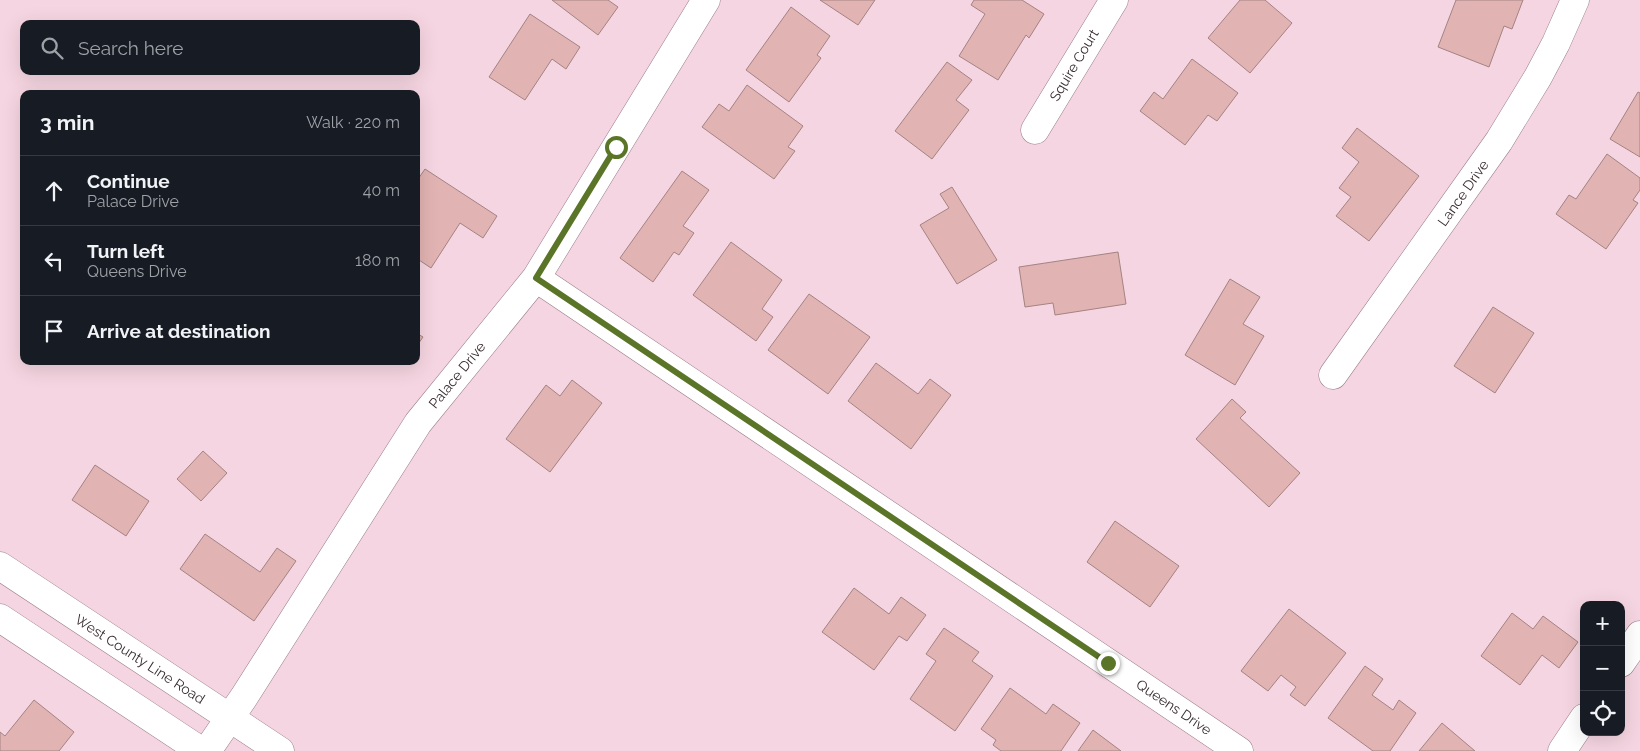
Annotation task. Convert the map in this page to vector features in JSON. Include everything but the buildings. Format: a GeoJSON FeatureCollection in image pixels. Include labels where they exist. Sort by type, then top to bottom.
{"type":"FeatureCollection","features":[{"type":"Feature","properties":{"kind":"street","name":"Palace Drive"},"geometry":{"type":"LineString","coordinates":[[207,751],[418,423],[536,278],[706,0]]}},
{"type":"Feature","properties":{"kind":"street","name":"Squire Court"},"geometry":{"type":"LineString","coordinates":[[1035,130],[1114,0]]}},
{"type":"Feature","properties":{"kind":"street","name":"Lance Drive"},"geometry":{"type":"LineString","coordinates":[[1333,375],[1499,141],[1542,68],[1575,0]]}},
{"type":"Feature","properties":{"kind":"street","name":"Queens Drive"},"geometry":{"type":"LineString","coordinates":[[536,278],[1239,751]]}},
{"type":"Feature","properties":{"kind":"street","name":"West County Line Road"},"geometry":{"type":"LineString","coordinates":[[0,566],[280,751]]}},
{"type":"Feature","properties":{"kind":"street"},"geometry":{"type":"LineString","coordinates":[[0,618],[201,751]]}},
{"type":"Feature","properties":{"kind":"street"},"geometry":{"type":"LineString","coordinates":[[1625,657],[1640,635]]}},
{"type":"Feature","properties":{"kind":"street"},"geometry":{"type":"LineString","coordinates":[[1562,751],[1580,724]]}},
{"type":"Feature","properties":{"kind":"route"},"geometry":{"type":"LineString","coordinates":[[616,147],[536,278],[1108,663]]}}]}
